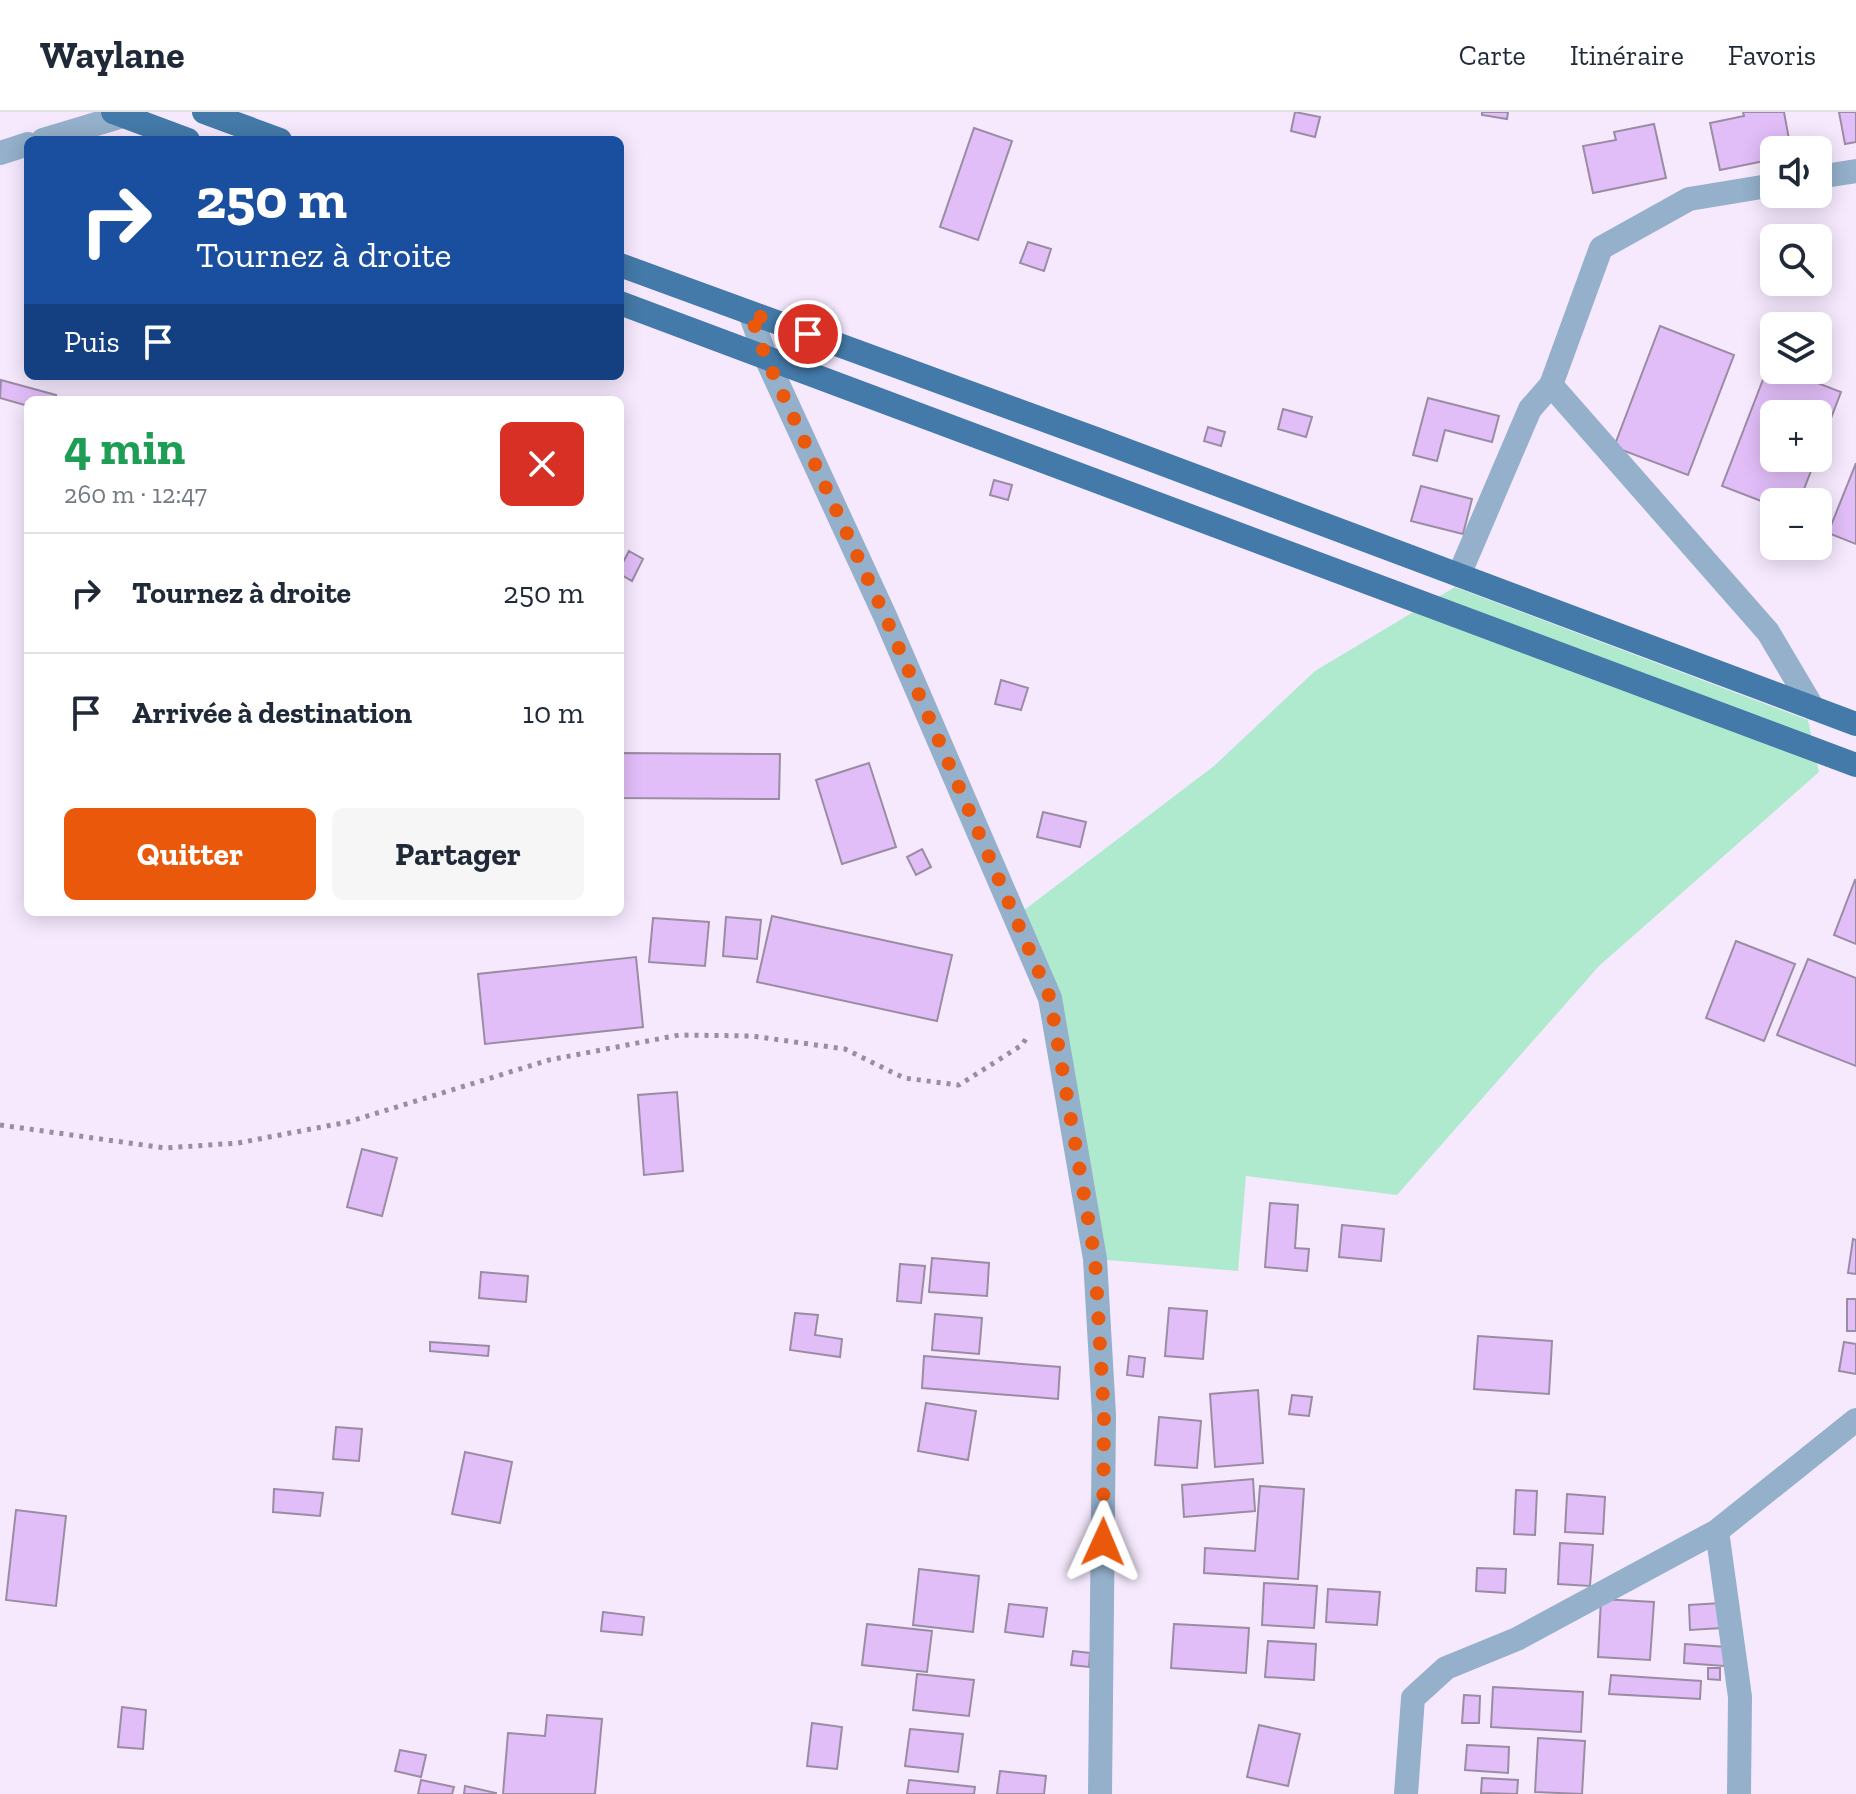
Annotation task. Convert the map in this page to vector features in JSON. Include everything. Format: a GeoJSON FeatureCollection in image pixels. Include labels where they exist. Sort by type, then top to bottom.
{"type":"FeatureCollection","features":[{"type":"Feature","properties":{"kind":"main road"},"geometry":{"type":"LineString","coordinates":[[204,112],[269,136]]}},
{"type":"Feature","properties":{"kind":"main road"},"geometry":{"type":"LineString","coordinates":[[125,113],[179,136]]}},
{"type":"Feature","properties":{"kind":"main road"},"geometry":{"type":"LineString","coordinates":[[624,266],[1856,724]]}},
{"type":"Feature","properties":{"kind":"main road"},"geometry":{"type":"LineString","coordinates":[[624,305],[1856,765]]}},
{"type":"Feature","properties":{"kind":"street"},"geometry":{"type":"LineString","coordinates":[[55,136],[125,113]]}},
{"type":"Feature","properties":{"kind":"street"},"geometry":{"type":"LineString","coordinates":[[0,153],[24,145]]}},
{"type":"Feature","properties":{"kind":"street"},"geometry":{"type":"LineString","coordinates":[[1832,175],[1856,171]]}},
{"type":"Feature","properties":{"kind":"street"},"geometry":{"type":"LineString","coordinates":[[1459,575],[1530,409],[1551,385],[1601,248],[1689,199],[1760,187]]}},
{"type":"Feature","properties":{"kind":"street"},"geometry":{"type":"LineString","coordinates":[[750,313],[766,358],[885,616],[1050,998],[1095,1259],[1104,1415],[1100,1794]]}},
{"type":"Feature","properties":{"kind":"street"},"geometry":{"type":"LineString","coordinates":[[1551,385],[1768,632],[1813,708]]}},
{"type":"Feature","properties":{"kind":"street"},"geometry":{"type":"LineString","coordinates":[[1406,1794],[1413,1698],[1446,1668],[1517,1639],[1717,1531],[1856,1420]]}},
{"type":"Feature","properties":{"kind":"street"},"geometry":{"type":"LineString","coordinates":[[1717,1531],[1740,1697],[1739,1794]]}},
{"type":"Feature","properties":{"kind":"path"},"geometry":{"type":"LineString","coordinates":[[0,1125],[165,1148],[238,1143],[348,1122],[549,1060],[679,1035],[752,1036],[845,1049],[904,1078],[959,1085],[1022,1045],[1050,998]]}},
{"type":"Feature","properties":{"kind":"green space"},"geometry":{"type":"Polygon","coordinates":[[[1455,587],[1808,720],[1819,772],[1599,966],[1397,1195],[1246,1176],[1238,1271],[1095,1259],[1050,998],[1015,917],[1214,766],[1315,671],[1455,587]]]}},
{"type":"Feature","properties":{"kind":"building"},"geometry":{"type":"Polygon","coordinates":[[[1295,112],[1320,117],[1315,137],[1291,131],[1295,112]]]}},
{"type":"Feature","properties":{"kind":"building"},"geometry":{"type":"Polygon","coordinates":[[[1482,112],[1508,112],[1507,119],[1482,115],[1482,112]]]}},
{"type":"Feature","properties":{"kind":"building"},"geometry":{"type":"Polygon","coordinates":[[[1743,112],[1784,112],[1788,136],[1760,136],[1760,162],[1720,170],[1710,123],[1744,116],[1743,112]]]}},
{"type":"Feature","properties":{"kind":"building"},"geometry":{"type":"Polygon","coordinates":[[[1839,112],[1856,112],[1856,142],[1845,144],[1839,112]]]}},
{"type":"Feature","properties":{"kind":"building"},"geometry":{"type":"Polygon","coordinates":[[[1654,124],[1666,178],[1593,193],[1583,146],[1616,140],[1614,132],[1654,124]]]}},
{"type":"Feature","properties":{"kind":"building"},"geometry":{"type":"Polygon","coordinates":[[[974,128],[1012,141],[978,240],[940,227],[974,128]]]}},
{"type":"Feature","properties":{"kind":"building"},"geometry":{"type":"Polygon","coordinates":[[[1028,242],[1051,249],[1044,271],[1020,263],[1028,242]]]}},
{"type":"Feature","properties":{"kind":"building"},"geometry":{"type":"Polygon","coordinates":[[[1660,326],[1734,355],[1688,475],[1614,447],[1660,326]]]}},
{"type":"Feature","properties":{"kind":"building"},"geometry":{"type":"Polygon","coordinates":[[[1,380],[56,395],[24,396],[24,405],[0,398],[1,380]]]}},
{"type":"Feature","properties":{"kind":"building"},"geometry":{"type":"Polygon","coordinates":[[[1761,384],[1820,384],[1841,392],[1832,415],[1832,400],[1760,400],[1760,472],[1811,472],[1804,488],[1760,488],[1760,501],[1722,486],[1761,384]]]}},
{"type":"Feature","properties":{"kind":"building"},"geometry":{"type":"Polygon","coordinates":[[[1428,398],[1499,416],[1492,442],[1445,430],[1437,461],[1413,455],[1428,398]]]}},
{"type":"Feature","properties":{"kind":"building"},"geometry":{"type":"Polygon","coordinates":[[[1283,409],[1312,417],[1306,437],[1278,429],[1283,409]]]}},
{"type":"Feature","properties":{"kind":"building"},"geometry":{"type":"Polygon","coordinates":[[[1208,427],[1225,432],[1221,446],[1204,441],[1208,427]]]}},
{"type":"Feature","properties":{"kind":"building"},"geometry":{"type":"Polygon","coordinates":[[[1856,463],[1856,544],[1832,535],[1832,523],[1856,463]]]}},
{"type":"Feature","properties":{"kind":"building"},"geometry":{"type":"Polygon","coordinates":[[[994,480],[1012,485],[1008,500],[990,495],[994,480]]]}},
{"type":"Feature","properties":{"kind":"building"},"geometry":{"type":"Polygon","coordinates":[[[1421,486],[1472,499],[1463,534],[1411,521],[1421,486]]]}},
{"type":"Feature","properties":{"kind":"building"},"geometry":{"type":"Polygon","coordinates":[[[629,551],[643,559],[632,581],[624,576],[624,560],[629,551]]]}},
{"type":"Feature","properties":{"kind":"building"},"geometry":{"type":"Polygon","coordinates":[[[1001,680],[1028,688],[1021,710],[995,704],[1001,680]]]}},
{"type":"Feature","properties":{"kind":"building"},"geometry":{"type":"Polygon","coordinates":[[[624,753],[780,754],[779,799],[624,798],[624,753]]]}},
{"type":"Feature","properties":{"kind":"building"},"geometry":{"type":"Polygon","coordinates":[[[869,763],[896,847],[842,864],[816,780],[869,763]]]}},
{"type":"Feature","properties":{"kind":"building"},"geometry":{"type":"Polygon","coordinates":[[[1043,812],[1086,822],[1080,847],[1037,837],[1043,812]]]}},
{"type":"Feature","properties":{"kind":"building"},"geometry":{"type":"Polygon","coordinates":[[[922,849],[931,867],[916,875],[907,857],[922,849]]]}},
{"type":"Feature","properties":{"kind":"building"},"geometry":{"type":"Polygon","coordinates":[[[1856,881],[1856,944],[1834,935],[1856,881]]]}},
{"type":"Feature","properties":{"kind":"building"},"geometry":{"type":"Polygon","coordinates":[[[772,916],[952,955],[937,1021],[757,982],[772,916]]]}},
{"type":"Feature","properties":{"kind":"building"},"geometry":{"type":"Polygon","coordinates":[[[726,917],[761,920],[757,959],[723,956],[726,917]]]}},
{"type":"Feature","properties":{"kind":"building"},"geometry":{"type":"Polygon","coordinates":[[[653,918],[709,922],[705,966],[649,962],[653,918]]]}},
{"type":"Feature","properties":{"kind":"building"},"geometry":{"type":"Polygon","coordinates":[[[1736,941],[1795,964],[1764,1041],[1706,1018],[1736,941]]]}},
{"type":"Feature","properties":{"kind":"building"},"geometry":{"type":"Polygon","coordinates":[[[636,957],[643,1027],[485,1044],[478,974],[636,957]]]}},
{"type":"Feature","properties":{"kind":"building"},"geometry":{"type":"Polygon","coordinates":[[[1808,959],[1856,978],[1856,1066],[1777,1035],[1808,959]]]}},
{"type":"Feature","properties":{"kind":"building"},"geometry":{"type":"Polygon","coordinates":[[[677,1092],[683,1171],[644,1175],[638,1095],[677,1092]]]}},
{"type":"Feature","properties":{"kind":"building"},"geometry":{"type":"Polygon","coordinates":[[[362,1149],[397,1158],[382,1216],[347,1207],[362,1149]]]}},
{"type":"Feature","properties":{"kind":"building"},"geometry":{"type":"Polygon","coordinates":[[[1270,1203],[1298,1205],[1295,1248],[1309,1249],[1307,1271],[1265,1267],[1270,1203]]]}},
{"type":"Feature","properties":{"kind":"building"},"geometry":{"type":"Polygon","coordinates":[[[1342,1225],[1384,1229],[1381,1261],[1339,1257],[1342,1225]]]}},
{"type":"Feature","properties":{"kind":"building"},"geometry":{"type":"Polygon","coordinates":[[[1853,1239],[1856,1240],[1856,1274],[1848,1273],[1853,1239]]]}},
{"type":"Feature","properties":{"kind":"building"},"geometry":{"type":"Polygon","coordinates":[[[932,1258],[989,1263],[987,1296],[929,1292],[932,1258]]]}},
{"type":"Feature","properties":{"kind":"building"},"geometry":{"type":"Polygon","coordinates":[[[900,1264],[925,1266],[921,1303],[897,1301],[900,1264]]]}},
{"type":"Feature","properties":{"kind":"building"},"geometry":{"type":"Polygon","coordinates":[[[481,1272],[528,1276],[526,1302],[479,1298],[481,1272]]]}},
{"type":"Feature","properties":{"kind":"building"},"geometry":{"type":"Polygon","coordinates":[[[1847,1299],[1856,1299],[1856,1331],[1847,1331],[1847,1299]]]}},
{"type":"Feature","properties":{"kind":"building"},"geometry":{"type":"Polygon","coordinates":[[[1169,1308],[1207,1311],[1203,1359],[1165,1356],[1169,1308]]]}},
{"type":"Feature","properties":{"kind":"building"},"geometry":{"type":"Polygon","coordinates":[[[795,1313],[818,1315],[815,1335],[842,1339],[840,1357],[790,1350],[795,1313]]]}},
{"type":"Feature","properties":{"kind":"building"},"geometry":{"type":"Polygon","coordinates":[[[935,1314],[982,1318],[979,1354],[932,1350],[935,1314]]]}},
{"type":"Feature","properties":{"kind":"building"},"geometry":{"type":"Polygon","coordinates":[[[1478,1336],[1552,1341],[1549,1394],[1474,1389],[1478,1336]]]}},
{"type":"Feature","properties":{"kind":"building"},"geometry":{"type":"Polygon","coordinates":[[[430,1342],[489,1346],[488,1356],[430,1351],[430,1342]]]}},
{"type":"Feature","properties":{"kind":"building"},"geometry":{"type":"Polygon","coordinates":[[[1844,1342],[1856,1344],[1856,1374],[1839,1371],[1844,1342]]]}},
{"type":"Feature","properties":{"kind":"building"},"geometry":{"type":"Polygon","coordinates":[[[924,1356],[1060,1367],[1058,1399],[922,1388],[924,1356]]]}},
{"type":"Feature","properties":{"kind":"building"},"geometry":{"type":"Polygon","coordinates":[[[1129,1356],[1145,1358],[1143,1377],[1127,1375],[1129,1356]]]}},
{"type":"Feature","properties":{"kind":"building"},"geometry":{"type":"Polygon","coordinates":[[[1258,1390],[1263,1463],[1215,1467],[1210,1394],[1258,1390]]]}},
{"type":"Feature","properties":{"kind":"building"},"geometry":{"type":"Polygon","coordinates":[[[1292,1395],[1312,1397],[1309,1416],[1289,1414],[1292,1395]]]}},
{"type":"Feature","properties":{"kind":"building"},"geometry":{"type":"Polygon","coordinates":[[[926,1403],[976,1411],[968,1460],[918,1451],[926,1403]]]}},
{"type":"Feature","properties":{"kind":"building"},"geometry":{"type":"Polygon","coordinates":[[[1159,1417],[1201,1421],[1197,1468],[1155,1465],[1159,1417]]]}},
{"type":"Feature","properties":{"kind":"building"},"geometry":{"type":"Polygon","coordinates":[[[336,1427],[362,1429],[359,1461],[333,1459],[336,1427]]]}},
{"type":"Feature","properties":{"kind":"building"},"geometry":{"type":"Polygon","coordinates":[[[465,1452],[512,1462],[500,1523],[452,1514],[465,1452]]]}},
{"type":"Feature","properties":{"kind":"building"},"geometry":{"type":"Polygon","coordinates":[[[1253,1479],[1255,1511],[1184,1517],[1182,1485],[1253,1479]]]}},
{"type":"Feature","properties":{"kind":"building"},"geometry":{"type":"Polygon","coordinates":[[[1260,1486],[1304,1489],[1298,1579],[1204,1573],[1205,1548],[1255,1551],[1260,1486]]]}},
{"type":"Feature","properties":{"kind":"building"},"geometry":{"type":"Polygon","coordinates":[[[274,1489],[323,1493],[320,1516],[273,1512],[274,1489]]]}},
{"type":"Feature","properties":{"kind":"building"},"geometry":{"type":"Polygon","coordinates":[[[1516,1490],[1537,1491],[1535,1535],[1514,1534],[1516,1490]]]}},
{"type":"Feature","properties":{"kind":"building"},"geometry":{"type":"Polygon","coordinates":[[[1567,1494],[1605,1497],[1603,1534],[1565,1532],[1567,1494]]]}},
{"type":"Feature","properties":{"kind":"building"},"geometry":{"type":"Polygon","coordinates":[[[16,1510],[66,1516],[56,1606],[6,1600],[16,1510]]]}},
{"type":"Feature","properties":{"kind":"building"},"geometry":{"type":"Polygon","coordinates":[[[1560,1543],[1593,1545],[1590,1586],[1558,1584],[1560,1543]]]}},
{"type":"Feature","properties":{"kind":"building"},"geometry":{"type":"Polygon","coordinates":[[[1477,1568],[1506,1569],[1505,1593],[1476,1591],[1477,1568]]]}},
{"type":"Feature","properties":{"kind":"building"},"geometry":{"type":"Polygon","coordinates":[[[919,1569],[979,1576],[973,1632],[913,1625],[919,1569]]]}},
{"type":"Feature","properties":{"kind":"building"},"geometry":{"type":"Polygon","coordinates":[[[1264,1583],[1317,1586],[1314,1628],[1262,1625],[1264,1583]]]}},
{"type":"Feature","properties":{"kind":"building"},"geometry":{"type":"Polygon","coordinates":[[[1328,1589],[1380,1592],[1377,1625],[1326,1622],[1328,1589]]]}},
{"type":"Feature","properties":{"kind":"building"},"geometry":{"type":"Polygon","coordinates":[[[1601,1599],[1654,1602],[1650,1660],[1598,1657],[1601,1599]]]}},
{"type":"Feature","properties":{"kind":"building"},"geometry":{"type":"Polygon","coordinates":[[[1721,1603],[1722,1628],[1690,1630],[1689,1605],[1721,1603]]]}},
{"type":"Feature","properties":{"kind":"building"},"geometry":{"type":"Polygon","coordinates":[[[1009,1604],[1047,1608],[1043,1637],[1005,1632],[1009,1604]]]}},
{"type":"Feature","properties":{"kind":"building"},"geometry":{"type":"Polygon","coordinates":[[[603,1612],[644,1617],[642,1635],[601,1631],[603,1612]]]}},
{"type":"Feature","properties":{"kind":"building"},"geometry":{"type":"Polygon","coordinates":[[[867,1624],[932,1631],[927,1672],[862,1665],[867,1624]]]}},
{"type":"Feature","properties":{"kind":"building"},"geometry":{"type":"Polygon","coordinates":[[[1174,1624],[1249,1628],[1246,1673],[1171,1668],[1174,1624]]]}},
{"type":"Feature","properties":{"kind":"building"},"geometry":{"type":"Polygon","coordinates":[[[1268,1641],[1316,1644],[1314,1680],[1265,1677],[1268,1641]]]}},
{"type":"Feature","properties":{"kind":"building"},"geometry":{"type":"Polygon","coordinates":[[[1685,1644],[1726,1647],[1724,1666],[1684,1663],[1685,1644]]]}},
{"type":"Feature","properties":{"kind":"building"},"geometry":{"type":"Polygon","coordinates":[[[1073,1651],[1090,1653],[1089,1667],[1071,1665],[1073,1651]]]}},
{"type":"Feature","properties":{"kind":"building"},"geometry":{"type":"Polygon","coordinates":[[[1708,1668],[1720,1668],[1720,1680],[1708,1679],[1708,1668]]]}},
{"type":"Feature","properties":{"kind":"building"},"geometry":{"type":"Polygon","coordinates":[[[917,1674],[974,1680],[969,1716],[913,1710],[917,1674]]]}},
{"type":"Feature","properties":{"kind":"building"},"geometry":{"type":"Polygon","coordinates":[[[1611,1675],[1701,1681],[1700,1699],[1609,1694],[1611,1675]]]}},
{"type":"Feature","properties":{"kind":"building"},"geometry":{"type":"Polygon","coordinates":[[[1493,1687],[1583,1692],[1581,1732],[1491,1727],[1493,1687]]]}},
{"type":"Feature","properties":{"kind":"building"},"geometry":{"type":"Polygon","coordinates":[[[1464,1695],[1480,1696],[1479,1723],[1462,1723],[1464,1695]]]}},
{"type":"Feature","properties":{"kind":"building"},"geometry":{"type":"Polygon","coordinates":[[[122,1707],[146,1710],[143,1749],[118,1747],[122,1707]]]}},
{"type":"Feature","properties":{"kind":"building"},"geometry":{"type":"Polygon","coordinates":[[[547,1715],[602,1719],[595,1794],[503,1794],[508,1733],[545,1736],[547,1715]]]}},
{"type":"Feature","properties":{"kind":"building"},"geometry":{"type":"Polygon","coordinates":[[[812,1723],[842,1727],[837,1769],[807,1766],[812,1723]]]}},
{"type":"Feature","properties":{"kind":"building"},"geometry":{"type":"Polygon","coordinates":[[[1259,1725],[1300,1734],[1288,1786],[1247,1777],[1259,1725]]]}},
{"type":"Feature","properties":{"kind":"building"},"geometry":{"type":"Polygon","coordinates":[[[910,1729],[963,1734],[958,1772],[905,1766],[910,1729]]]}},
{"type":"Feature","properties":{"kind":"building"},"geometry":{"type":"Polygon","coordinates":[[[1538,1738],[1585,1741],[1582,1794],[1535,1792],[1538,1738]]]}},
{"type":"Feature","properties":{"kind":"building"},"geometry":{"type":"Polygon","coordinates":[[[1467,1745],[1509,1747],[1508,1773],[1465,1770],[1467,1745]]]}},
{"type":"Feature","properties":{"kind":"building"},"geometry":{"type":"Polygon","coordinates":[[[400,1750],[426,1755],[421,1777],[395,1771],[400,1750]]]}},
{"type":"Feature","properties":{"kind":"building"},"geometry":{"type":"Polygon","coordinates":[[[1000,1771],[1046,1776],[1044,1794],[997,1794],[1000,1771]]]}},
{"type":"Feature","properties":{"kind":"building"},"geometry":{"type":"Polygon","coordinates":[[[1482,1778],[1518,1780],[1517,1794],[1481,1793],[1482,1778]]]}},
{"type":"Feature","properties":{"kind":"building"},"geometry":{"type":"Polygon","coordinates":[[[421,1780],[454,1787],[452,1794],[418,1794],[421,1780]]]}},
{"type":"Feature","properties":{"kind":"building"},"geometry":{"type":"Polygon","coordinates":[[[909,1780],[975,1787],[974,1794],[907,1794],[909,1780]]]}},
{"type":"Feature","properties":{"kind":"building"},"geometry":{"type":"Polygon","coordinates":[[[465,1786],[496,1793],[496,1794],[464,1794],[465,1786]]]}},
{"type":"Feature","properties":{"kind":"route"},"geometry":{"type":"LineString","coordinates":[[808,334],[750,313],[766,358],[885,616],[1050,998],[1095,1259],[1104,1415],[1103,1542]]}}]}
